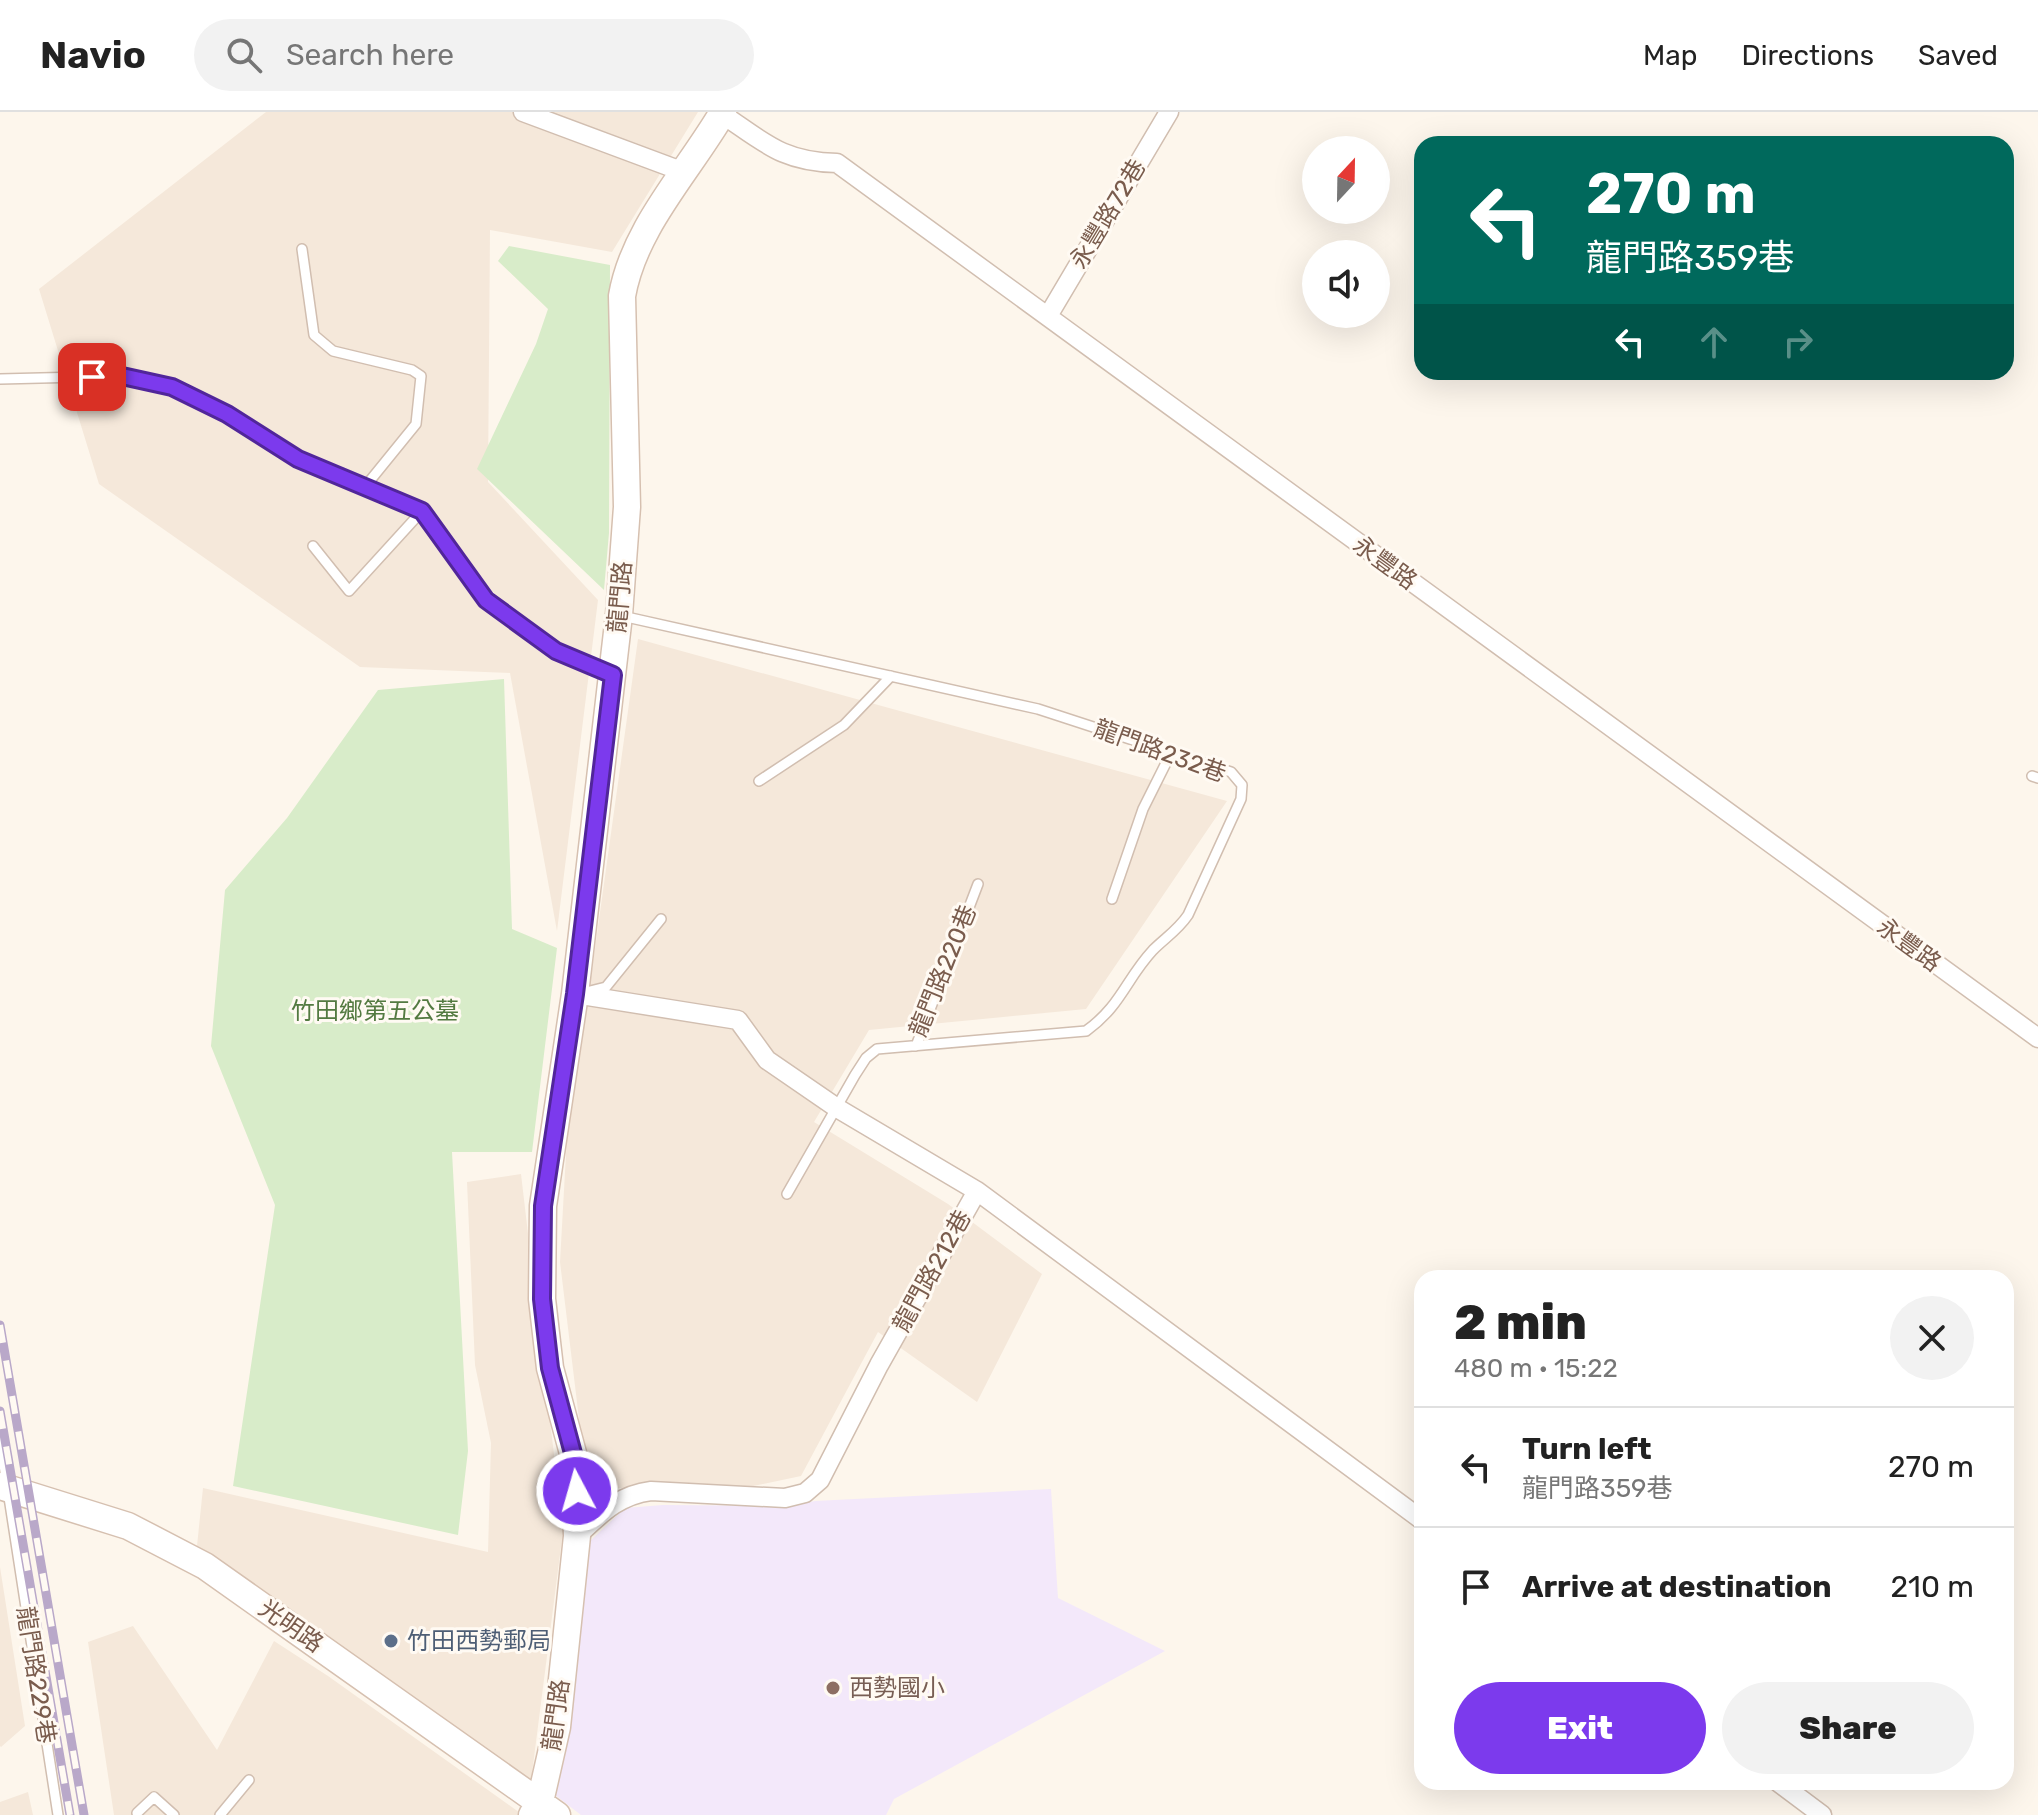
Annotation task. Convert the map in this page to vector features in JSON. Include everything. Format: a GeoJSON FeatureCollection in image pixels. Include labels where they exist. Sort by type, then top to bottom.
{"type":"FeatureCollection","features":[{"type":"Feature","properties":{"kind":"street"},"geometry":{"type":"LineString","coordinates":[[523,112],[684,172]]}},
{"type":"Feature","properties":{"kind":"street","name":"永豐路72巷"},"geometry":{"type":"LineString","coordinates":[[1048,316],[1169,112]]}},
{"type":"Feature","properties":{"kind":"street","name":"龍門路"},"geometry":{"type":"LineString","coordinates":[[543,1811],[557,1727],[577,1536],[574,1457],[550,1368],[542,1299],[543,1206],[575,994],[619,615],[627,507],[622,296],[627,270],[649,225],[722,113]]}},
{"type":"Feature","properties":{"kind":"street","name":"永豐路"},"geometry":{"type":"LineString","coordinates":[[722,113],[780,154],[808,162],[837,163],[2038,1038]]}},
{"type":"Feature","properties":{"kind":"street"},"geometry":{"type":"LineString","coordinates":[[575,994],[738,1020],[767,1060],[837,1108],[977,1191]]}},
{"type":"Feature","properties":{"kind":"street","name":"龍門路212巷"},"geometry":{"type":"LineString","coordinates":[[577,1536],[615,1501],[631,1493],[651,1491],[785,1498],[805,1493],[820,1480],[879,1365],[977,1191],[1414,1514]]}},
{"type":"Feature","properties":{"kind":"street","name":"光明路"},"geometry":{"type":"LineString","coordinates":[[4,1487],[128,1526],[205,1566],[543,1811]]}},
{"type":"Feature","properties":{"kind":"street"},"geometry":{"type":"LineString","coordinates":[[1789,1790],[1822,1815]]}},
{"type":"Feature","properties":{"kind":"lane"},"geometry":{"type":"LineString","coordinates":[[302,249],[314,335],[333,351],[412,370],[421,376],[416,424],[364,488]]}},
{"type":"Feature","properties":{"kind":"lane"},"geometry":{"type":"LineString","coordinates":[[0,379],[122,376],[172,387],[227,414],[298,459],[422,511],[486,600],[556,651],[613,675]]}},
{"type":"Feature","properties":{"kind":"lane"},"geometry":{"type":"LineString","coordinates":[[313,546],[349,591],[422,511]]}},
{"type":"Feature","properties":{"kind":"lane","name":"龍門路232巷"},"geometry":{"type":"LineString","coordinates":[[619,615],[1038,709],[1231,772],[1242,785],[1241,799],[1188,915],[1180,927],[1151,951],[1106,1017],[1086,1031],[916,1046]]}},
{"type":"Feature","properties":{"kind":"lane"},"geometry":{"type":"LineString","coordinates":[[759,781],[844,725],[891,676]]}},
{"type":"Feature","properties":{"kind":"lane"},"geometry":{"type":"LineString","coordinates":[[1112,899],[1143,809],[1171,753]]}},
{"type":"Feature","properties":{"kind":"lane","name":"龍門路220巷"},"geometry":{"type":"LineString","coordinates":[[787,1194],[866,1058],[877,1049],[916,1046],[978,884]]}},
{"type":"Feature","properties":{"kind":"lane"},"geometry":{"type":"LineString","coordinates":[[575,994],[606,987],[661,919]]}},
{"type":"Feature","properties":{"kind":"lane","name":"龍門路229巷"},"geometry":{"type":"LineString","coordinates":[[0,1439],[4,1487],[58,1815]]}},
{"type":"Feature","properties":{"kind":"lane"},"geometry":{"type":"LineString","coordinates":[[220,1815],[249,1780]]}},
{"type":"Feature","properties":{"kind":"lane"},"geometry":{"type":"LineString","coordinates":[[137,1813],[154,1797],[174,1815]]}},
{"type":"Feature","properties":{"kind":"shaded area"},"geometry":{"type":"Polygon","coordinates":[[[266,112],[698,112],[612,252],[490,230],[488,482],[598,600],[557,931],[510,673],[360,667],[99,484],[39,289],[266,112]]]}},
{"type":"Feature","properties":{"kind":"shaded area"},"geometry":{"type":"Polygon","coordinates":[[[638,639],[1227,801],[1086,1009],[869,1030],[814,1122],[948,1204],[1042,1274],[977,1402],[878,1332],[801,1476],[744,1488],[609,1488],[584,1460],[560,1262],[568,1118],[581,1049],[638,639]]]}},
{"type":"Feature","properties":{"kind":"shaded area"},"geometry":{"type":"Polygon","coordinates":[[[521,1174],[563,1531],[531,1781],[197,1546],[203,1488],[488,1552],[491,1443],[475,1365],[467,1182],[521,1174]]]}},
{"type":"Feature","properties":{"kind":"shaded area","name":"西勢國小"},"geometry":{"type":"Polygon","coordinates":[[[1051,1489],[1058,1598],[1165,1651],[894,1799],[886,1815],[581,1815],[555,1795],[587,1544],[625,1508],[663,1505],[789,1506],[815,1501],[1051,1489]]]}},
{"type":"Feature","properties":{"kind":"shaded area"},"geometry":{"type":"Polygon","coordinates":[[[0,1567],[25,1726],[1,1747],[0,1746],[0,1567]]]}},
{"type":"Feature","properties":{"kind":"shaded area"},"geometry":{"type":"Polygon","coordinates":[[[133,1626],[217,1750],[274,1641],[523,1815],[114,1815],[88,1642],[133,1626]]]}},
{"type":"Feature","properties":{"kind":"shaded area"},"geometry":{"type":"Polygon","coordinates":[[[28,1792],[33,1815],[0,1815],[0,1802],[28,1792]]]}},
{"type":"Feature","properties":{"kind":"green space"},"geometry":{"type":"Polygon","coordinates":[[[509,246],[610,265],[609,533],[604,590],[477,469],[536,344],[548,309],[498,261],[509,246]]]}},
{"type":"Feature","properties":{"kind":"green space","name":"竹田鄉第五公墓"},"geometry":{"type":"Polygon","coordinates":[[[504,679],[512,929],[557,948],[532,1152],[452,1152],[468,1451],[458,1535],[233,1486],[275,1205],[211,1046],[225,890],[287,818],[378,690],[504,679]]]}},
{"type":"Feature","properties":{"kind":"railway"},"geometry":{"type":"LineString","coordinates":[[0,1325],[84,1815]]}},
{"type":"Feature","properties":{"kind":"railway"},"geometry":{"type":"LineString","coordinates":[[0,1411],[70,1815]]}},
{"type":"Feature","properties":{"kind":"place","name":"竹田西勢郵局"},"geometry":{"type":"Point","coordinates":[391,1641]}},
{"type":"Feature","properties":{"kind":"place","name":"西勢國小"},"geometry":{"type":"Point","coordinates":[833,1688]}},
{"type":"Feature","properties":{"kind":"route"},"geometry":{"type":"LineString","coordinates":[[92,377],[122,376],[172,387],[227,414],[298,459],[422,511],[486,600],[556,651],[613,675],[575,994],[543,1206],[542,1299],[550,1368],[574,1457],[577,1491]]}}]}
